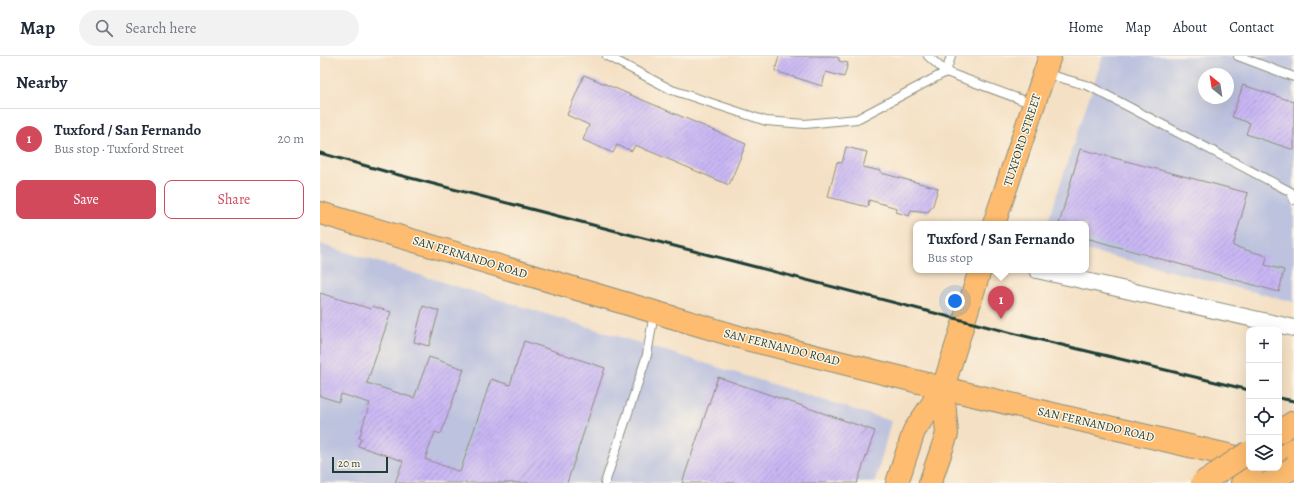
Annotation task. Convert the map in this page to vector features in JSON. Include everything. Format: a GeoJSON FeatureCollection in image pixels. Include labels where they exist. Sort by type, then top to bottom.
{"type":"FeatureCollection","features":[{"type":"Feature","properties":{"kind":"main road","name":"TUXFORD STREET"},"geometry":{"type":"LineString","coordinates":[[995,221],[1047,64]]}},
{"type":"Feature","properties":{"kind":"main road","name":"SAN FERNANDO ROAD"},"geometry":{"type":"LineString","coordinates":[[320,212],[746,339],[943,388],[1246,459]]}},
{"type":"Feature","properties":{"kind":"main road"},"geometry":{"type":"LineString","coordinates":[[897,483],[914,431],[943,388],[979,273]]}},
{"type":"Feature","properties":{"kind":"main road"},"geometry":{"type":"LineString","coordinates":[[930,483],[947,434],[943,388]]}},
{"type":"Feature","properties":{"kind":"main road"},"geometry":{"type":"LineString","coordinates":[[1282,430],[1294,422]]}},
{"type":"Feature","properties":{"kind":"main road"},"geometry":{"type":"LineString","coordinates":[[1282,457],[1294,449]]}},
{"type":"Feature","properties":{"kind":"main road"},"geometry":{"type":"LineString","coordinates":[[1202,483],[1246,454]]}},
{"type":"Feature","properties":{"kind":"main road"},"geometry":{"type":"LineString","coordinates":[[1269,483],[1294,467]]}},
{"type":"Feature","properties":{"kind":"main road"},"geometry":{"type":"LineString","coordinates":[[1282,468],[1294,470]]}},
{"type":"Feature","properties":{"kind":"main road"},"geometry":{"type":"LineString","coordinates":[[1242,483],[1260,471]]}},
{"type":"Feature","properties":{"kind":"street"},"geometry":{"type":"LineString","coordinates":[[1050,273],[1294,328]]}},
{"type":"Feature","properties":{"kind":"lane"},"geometry":{"type":"LineString","coordinates":[[607,56],[672,90],[766,121],[805,124],[858,119],[946,72],[952,56]]}},
{"type":"Feature","properties":{"kind":"lane"},"geometry":{"type":"LineString","coordinates":[[928,56],[946,72],[1034,104]]}},
{"type":"Feature","properties":{"kind":"lane"},"geometry":{"type":"LineString","coordinates":[[1238,56],[1294,77]]}},
{"type":"Feature","properties":{"kind":"lane"},"geometry":{"type":"LineString","coordinates":[[1047,64],[1291,192],[1294,200]]}},
{"type":"Feature","properties":{"kind":"lane"},"geometry":{"type":"LineString","coordinates":[[605,483],[647,355],[654,312]]}},
{"type":"Feature","properties":{"kind":"shaded area"},"geometry":{"type":"Polygon","coordinates":[[[1103,56],[1294,56],[1294,302],[1089,251],[1089,221],[1048,221],[1103,56]]]}},
{"type":"Feature","properties":{"kind":"shaded area"},"geometry":{"type":"Polygon","coordinates":[[[320,244],[891,421],[875,483],[320,483],[320,244]]]}},
{"type":"Feature","properties":{"kind":"building"},"geometry":{"type":"Polygon","coordinates":[[[779,56],[832,56],[839,58],[839,61],[848,63],[844,77],[826,72],[822,86],[775,71],[779,56]]]}},
{"type":"Feature","properties":{"kind":"building"},"geometry":{"type":"Polygon","coordinates":[[[584,75],[746,144],[729,185],[635,145],[632,151],[617,145],[613,153],[583,140],[589,125],[567,115],[584,75]]]}},
{"type":"Feature","properties":{"kind":"building"},"geometry":{"type":"Polygon","coordinates":[[[1243,85],[1294,102],[1294,150],[1246,134],[1250,123],[1232,117],[1243,85]]]}},
{"type":"Feature","properties":{"kind":"building"},"geometry":{"type":"Polygon","coordinates":[[[846,147],[867,152],[863,167],[938,188],[933,205],[928,212],[911,210],[909,216],[896,212],[897,208],[869,200],[868,207],[828,197],[837,162],[842,163],[846,147]]]}},
{"type":"Feature","properties":{"kind":"building"},"geometry":{"type":"Polygon","coordinates":[[[1080,149],[1248,193],[1233,246],[1267,256],[1265,265],[1284,270],[1279,292],[1089,239],[1089,221],[1060,221],[1080,149]]]}},
{"type":"Feature","properties":{"kind":"building"},"geometry":{"type":"Polygon","coordinates":[[[320,293],[371,309],[372,306],[391,312],[367,383],[414,398],[429,357],[464,369],[441,434],[435,432],[425,459],[460,472],[491,379],[510,385],[524,341],[605,368],[567,483],[395,483],[403,461],[358,446],[370,403],[341,394],[339,402],[320,396],[320,293]]]}},
{"type":"Feature","properties":{"kind":"building"},"geometry":{"type":"Polygon","coordinates":[[[423,306],[439,311],[429,346],[414,342],[423,306]]]}},
{"type":"Feature","properties":{"kind":"building"},"geometry":{"type":"Polygon","coordinates":[[[718,377],[875,431],[857,483],[682,483],[718,377]]]}},
{"type":"Feature","properties":{"kind":"railway"},"geometry":{"type":"LineString","coordinates":[[320,153],[395,174],[1012,333],[1246,389]]}},
{"type":"Feature","properties":{"kind":"railway"},"geometry":{"type":"LineString","coordinates":[[1282,399],[1294,401]]}},
{"type":"Feature","properties":{"kind":"place","name":"Tuxford / San Fernando"},"geometry":{"type":"Point","coordinates":[1001,319]}}]}
